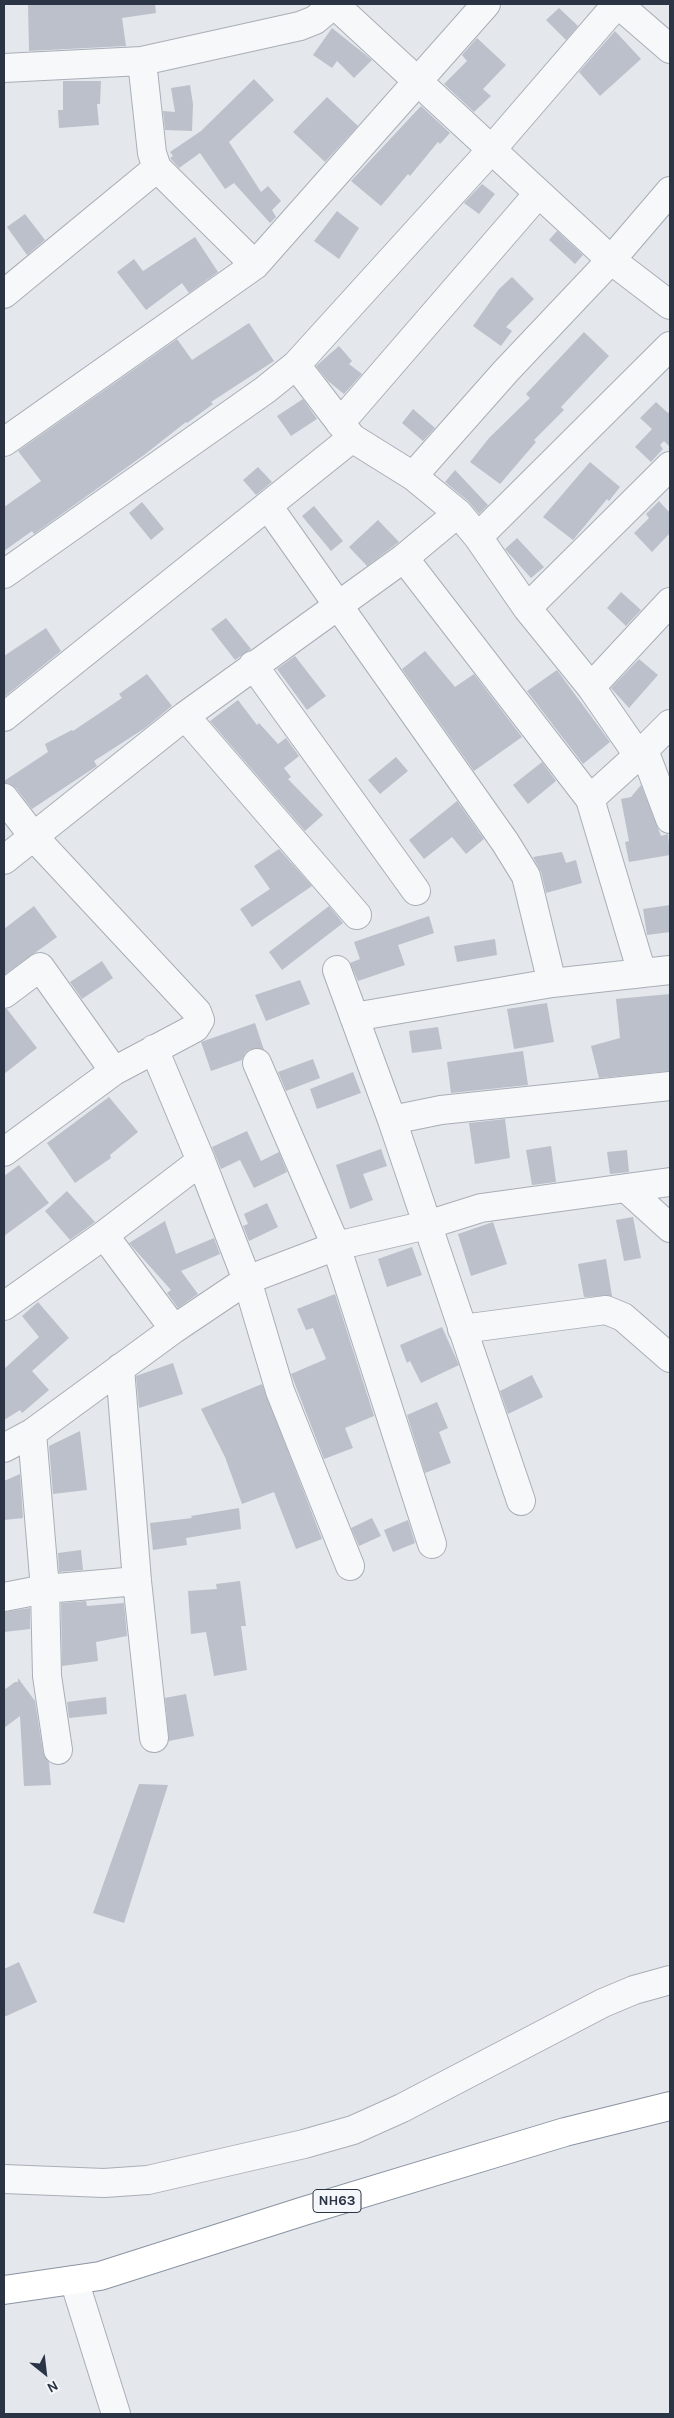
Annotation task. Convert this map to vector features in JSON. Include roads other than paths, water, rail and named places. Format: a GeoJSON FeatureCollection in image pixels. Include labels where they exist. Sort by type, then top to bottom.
{"type":"FeatureCollection","features":[{"type":"Feature","properties":{"kind":"highway","name":"NH63"},"geometry":{"type":"LineString","coordinates":[[4,2290],[100,2276],[565,2132],[670,2106]]}},
{"type":"Feature","properties":{"kind":"street"},"geometry":{"type":"LineString","coordinates":[[4,442],[255,265],[486,4]]}},
{"type":"Feature","properties":{"kind":"street"},"geometry":{"type":"LineString","coordinates":[[4,574],[265,390],[296,365],[492,149],[617,4],[670,49]]}},
{"type":"Feature","properties":{"kind":"street"},"geometry":{"type":"LineString","coordinates":[[4,68],[142,61],[300,26],[343,6],[418,82],[492,149],[538,194],[611,260],[670,305]]}},
{"type":"Feature","properties":{"kind":"street"},"geometry":{"type":"LineString","coordinates":[[142,61],[152,153],[157,168],[255,265]]}},
{"type":"Feature","properties":{"kind":"street"},"geometry":{"type":"LineString","coordinates":[[4,294],[157,168]]}},
{"type":"Feature","properties":{"kind":"street"},"geometry":{"type":"LineString","coordinates":[[413,476],[506,371],[611,260],[670,191]]}},
{"type":"Feature","properties":{"kind":"street"},"geometry":{"type":"LineString","coordinates":[[4,716],[268,506],[346,431],[538,194]]}},
{"type":"Feature","properties":{"kind":"street"},"geometry":{"type":"LineString","coordinates":[[478,537],[670,346]]}},
{"type":"Feature","properties":{"kind":"street"},"geometry":{"type":"LineString","coordinates":[[296,365],[346,431],[413,476],[458,513],[478,537],[527,608],[641,752],[670,819]]}},
{"type":"Feature","properties":{"kind":"street"},"geometry":{"type":"LineString","coordinates":[[527,608],[670,466]]}},
{"type":"Feature","properties":{"kind":"street"},"geometry":{"type":"LineString","coordinates":[[268,506],[505,842],[526,876],[552,983]]}},
{"type":"Feature","properties":{"kind":"street"},"geometry":{"type":"LineString","coordinates":[[4,860],[185,716],[253,665],[404,558],[458,513]]}},
{"type":"Feature","properties":{"kind":"street"},"geometry":{"type":"LineString","coordinates":[[404,558],[590,799],[642,973]]}},
{"type":"Feature","properties":{"kind":"street"},"geometry":{"type":"LineString","coordinates":[[591,687],[670,602]]}},
{"type":"Feature","properties":{"kind":"street"},"geometry":{"type":"LineString","coordinates":[[253,665],[416,891]]}},
{"type":"Feature","properties":{"kind":"street"},"geometry":{"type":"LineString","coordinates":[[185,716],[357,914]]}},
{"type":"Feature","properties":{"kind":"street"},"geometry":{"type":"LineString","coordinates":[[590,799],[670,724]]}},
{"type":"Feature","properties":{"kind":"street"},"geometry":{"type":"LineString","coordinates":[[4,798],[34,837],[197,1012],[200,1020],[195,1028],[114,1071],[4,1152]]}},
{"type":"Feature","properties":{"kind":"street"},"geometry":{"type":"LineString","coordinates":[[4,994],[40,967],[114,1071]]}},
{"type":"Feature","properties":{"kind":"street"},"geometry":{"type":"LineString","coordinates":[[337,970],[392,1120],[521,1501]]}},
{"type":"Feature","properties":{"kind":"street"},"geometry":{"type":"LineString","coordinates":[[354,1017],[552,983],[670,970]]}},
{"type":"Feature","properties":{"kind":"street"},"geometry":{"type":"LineString","coordinates":[[154,1049],[201,1161],[247,1280],[280,1391],[350,1566]]}},
{"type":"Feature","properties":{"kind":"street"},"geometry":{"type":"LineString","coordinates":[[257,1062],[336,1246],[432,1544]]}},
{"type":"Feature","properties":{"kind":"street"},"geometry":{"type":"LineString","coordinates":[[392,1120],[441,1110],[670,1086]]}},
{"type":"Feature","properties":{"kind":"street"},"geometry":{"type":"LineString","coordinates":[[4,1306],[104,1235],[201,1161]]}},
{"type":"Feature","properties":{"kind":"street"},"geometry":{"type":"LineString","coordinates":[[4,1448],[32,1433],[174,1329],[247,1280],[336,1246],[427,1225],[481,1208],[670,1182]]}},
{"type":"Feature","properties":{"kind":"street"},"geometry":{"type":"LineString","coordinates":[[626,1188],[670,1228]]}},
{"type":"Feature","properties":{"kind":"street"},"geometry":{"type":"LineString","coordinates":[[104,1235],[174,1329]]}},
{"type":"Feature","properties":{"kind":"street"},"geometry":{"type":"LineString","coordinates":[[462,1328],[606,1310],[623,1317],[670,1358]]}},
{"type":"Feature","properties":{"kind":"street"},"geometry":{"type":"LineString","coordinates":[[120,1368],[137,1581],[154,1738]]}},
{"type":"Feature","properties":{"kind":"street"},"geometry":{"type":"LineString","coordinates":[[32,1433],[45,1590],[47,1676],[58,1750]]}},
{"type":"Feature","properties":{"kind":"street"},"geometry":{"type":"LineString","coordinates":[[4,1597],[45,1590],[137,1581]]}},
{"type":"Feature","properties":{"kind":"street"},"geometry":{"type":"LineString","coordinates":[[4,2179],[126,2183],[148,2180],[331,2137],[402,2108],[603,2003],[634,1990],[670,1980]]}},
{"type":"Feature","properties":{"kind":"street"},"geometry":{"type":"LineString","coordinates":[[74,2280],[116,2414]]}}]}
